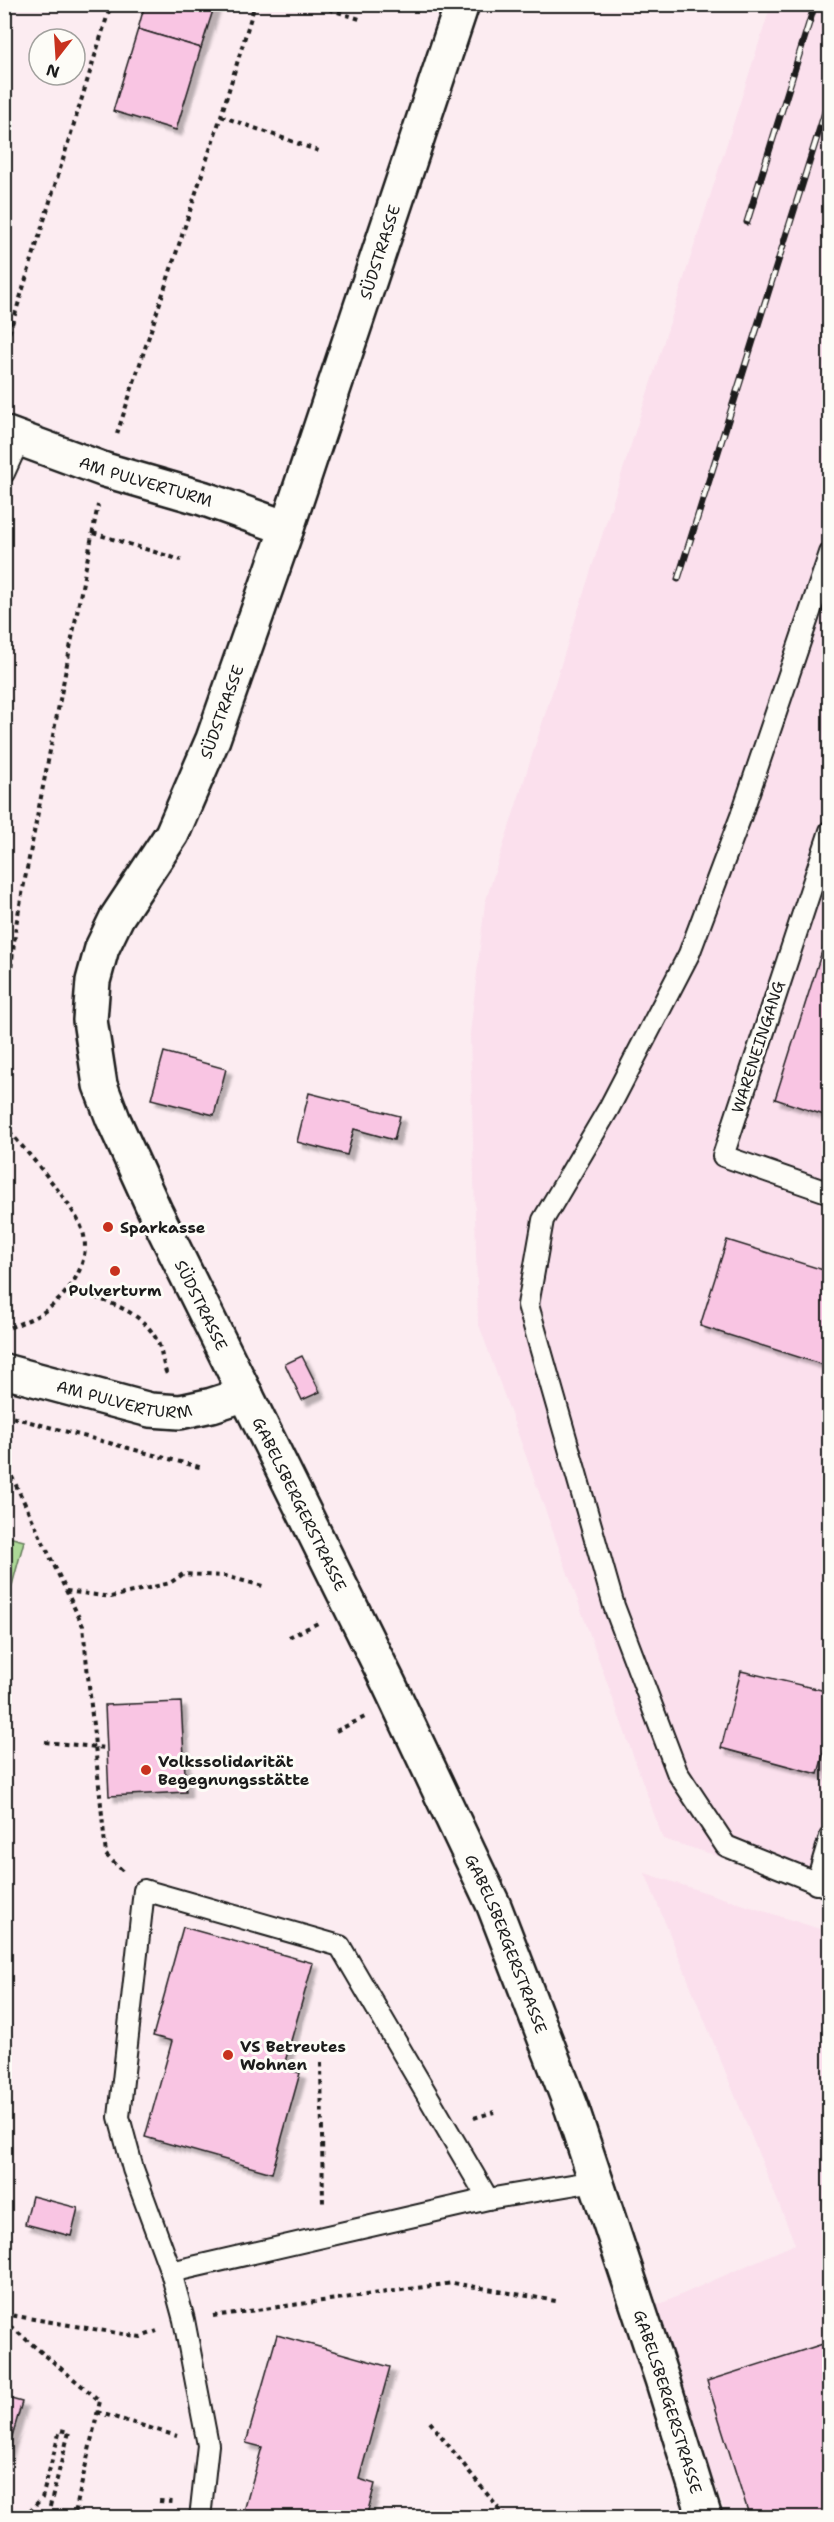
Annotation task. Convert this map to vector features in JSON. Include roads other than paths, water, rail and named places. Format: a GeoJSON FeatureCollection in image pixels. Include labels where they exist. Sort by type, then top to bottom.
{"type":"FeatureCollection","features":[{"type":"Feature","properties":{"kind":"street","name":"SÜDSTRASSE"},"geometry":{"type":"LineString","coordinates":[[246,1394],[155,1211],[100,1085],[90,1020],[93,981],[102,948],[117,917],[172,834],[213,739],[287,528],[462,4]]}},
{"type":"Feature","properties":{"kind":"street","name":"AM PULVERTURM"},"geometry":{"type":"LineString","coordinates":[[12,436],[105,470],[202,498],[287,528]]}},
{"type":"Feature","properties":{"kind":"street","name":"AM PULVERTURM"},"geometry":{"type":"LineString","coordinates":[[4,1371],[150,1410],[180,1412],[246,1394]]}},
{"type":"Feature","properties":{"kind":"street","name":"GABELSBERGERSTRASSE"},"geometry":{"type":"LineString","coordinates":[[246,1394],[361,1626],[494,1906],[568,2098],[662,2379],[705,2517]]}},
{"type":"Feature","properties":{"kind":"lane"},"geometry":{"type":"LineString","coordinates":[[4,473],[12,436]]}},
{"type":"Feature","properties":{"kind":"lane"},"geometry":{"type":"LineString","coordinates":[[830,553],[741,816],[689,954],[609,1108],[543,1220],[528,1305],[614,1606],[677,1772],[726,1846],[823,1886],[830,1837]]}},
{"type":"Feature","properties":{"kind":"lane","name":"WARENEINGANG"},"geometry":{"type":"LineString","coordinates":[[830,831],[723,1156],[830,1193]]}},
{"type":"Feature","properties":{"kind":"lane"},"geometry":{"type":"LineString","coordinates":[[200,2517],[208,2445],[184,2320],[171,2272],[133,2169],[119,2117],[144,1890],[340,1946],[488,2199]]}},
{"type":"Feature","properties":{"kind":"lane"},"geometry":{"type":"LineString","coordinates":[[171,2272],[488,2199],[596,2181]]}},
{"type":"Feature","properties":{"kind":"railway"},"geometry":{"type":"LineString","coordinates":[[747,222],[815,4]]}},
{"type":"Feature","properties":{"kind":"railway"},"geometry":{"type":"LineString","coordinates":[[678,579],[830,96]]}},
{"type":"Feature","properties":{"kind":"place","name":"Sparkasse"},"geometry":{"type":"Point","coordinates":[108,1227]}},
{"type":"Feature","properties":{"kind":"place","name":"Pulverturm"},"geometry":{"type":"Point","coordinates":[115,1271]}},
{"type":"Feature","properties":{"kind":"place","name":"Volkssolidarität Begegnungsstätte"},"geometry":{"type":"Point","coordinates":[146,1770]}},
{"type":"Feature","properties":{"kind":"place","name":"VS Betreutes Wohnen"},"geometry":{"type":"Point","coordinates":[228,2055]}}]}
